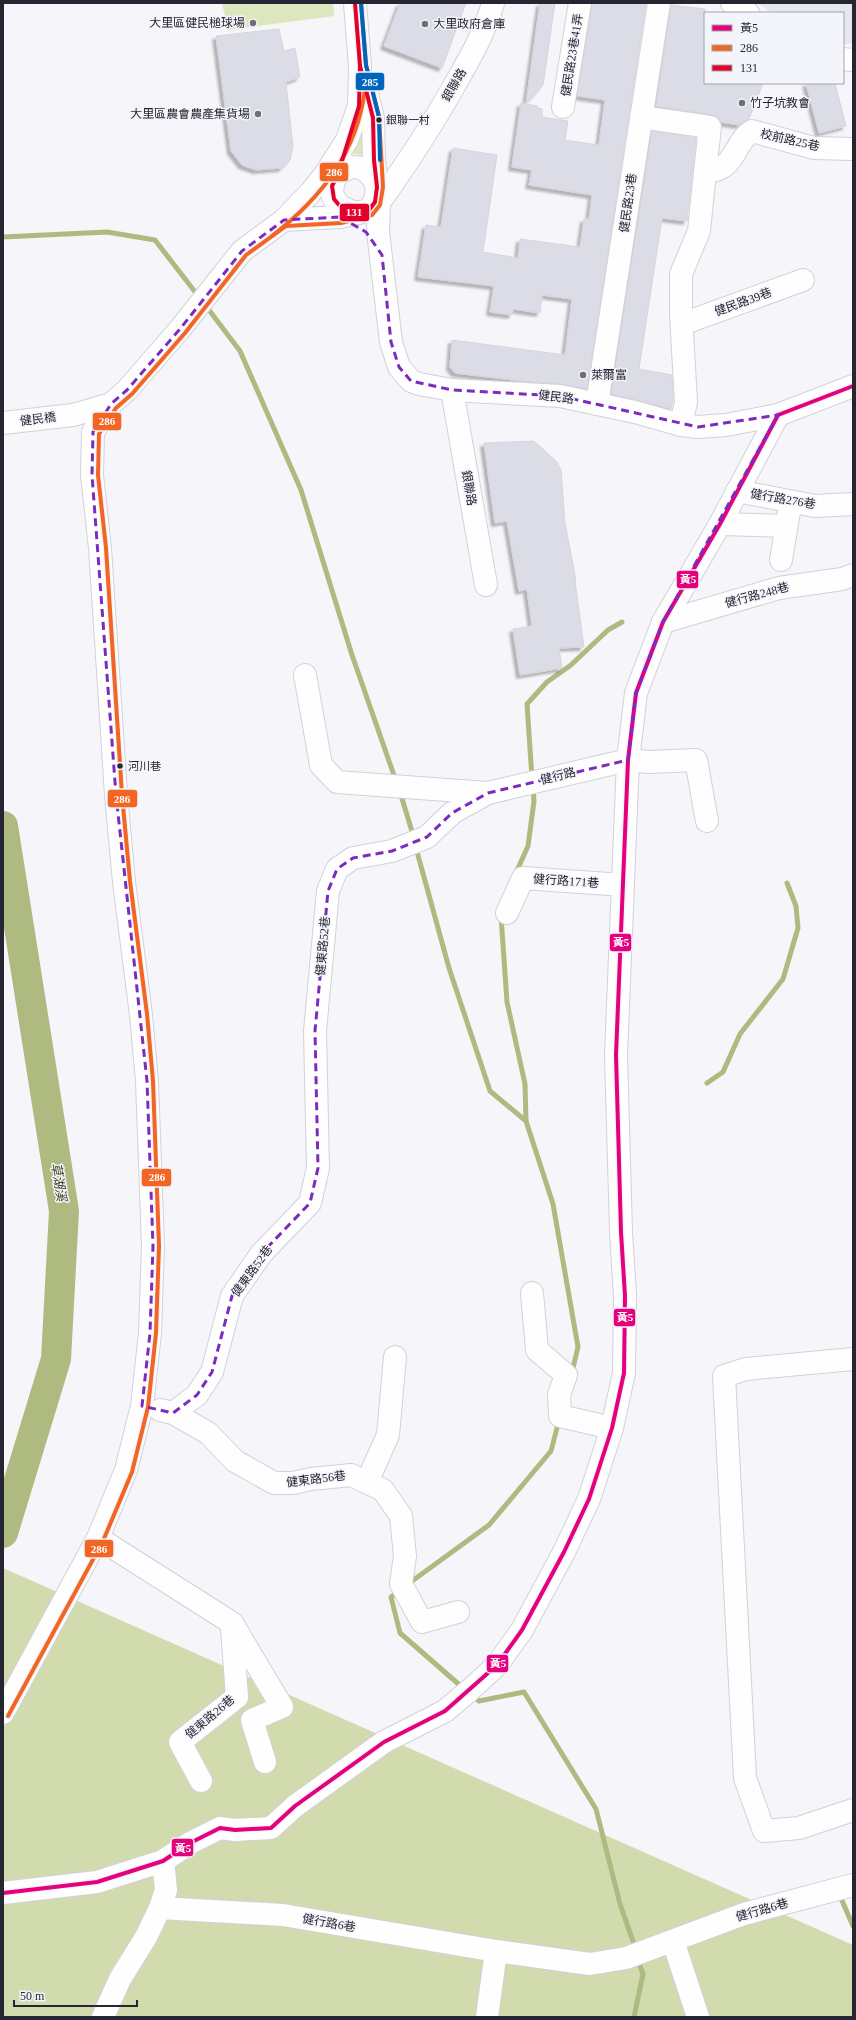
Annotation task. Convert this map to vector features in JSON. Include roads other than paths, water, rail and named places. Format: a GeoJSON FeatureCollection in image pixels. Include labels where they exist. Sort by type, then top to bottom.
{"type":"FeatureCollection","features":[{"type":"Feature","properties":{"kind":"street"},"geometry":{"type":"LineString","coordinates":[[355,3],[360,66],[358,106],[338,174],[332,186],[334,198],[374,240],[382,255]]}},
{"type":"Feature","properties":{"kind":"street","name":"銀聯路"},"geometry":{"type":"LineString","coordinates":[[378,195],[426,134],[478,42],[493,3]]}},
{"type":"Feature","properties":{"kind":"street","name":"健民路23巷41弄"},"geometry":{"type":"LineString","coordinates":[[564,107],[580,3]]}},
{"type":"Feature","properties":{"kind":"street","name":"健民路23巷"},"geometry":{"type":"LineString","coordinates":[[597,404],[659,3]]}},
{"type":"Feature","properties":{"kind":"street"},"geometry":{"type":"LineString","coordinates":[[284,220],[350,215],[369,210],[375,202],[378,195],[374,160],[373,118],[360,66]]}},
{"type":"Feature","properties":{"kind":"street"},"geometry":{"type":"LineString","coordinates":[[641,117],[710,127],[699,232],[681,274],[686,402],[681,425]]}},
{"type":"Feature","properties":{"kind":"street","name":"校前路25巷"},"geometry":{"type":"LineString","coordinates":[[705,172],[721,168],[738,150],[746,134],[752,131],[814,148],[853,149]]}},
{"type":"Feature","properties":{"kind":"street"},"geometry":{"type":"LineString","coordinates":[[3,1713],[98,1538],[126,1470],[142,1406],[150,1334],[153,1246],[147,1081],[141,1015],[124,882],[100,548],[92,475],[94,432],[111,404],[127,390],[194,313],[242,251],[284,220],[326,173],[347,140]]}},
{"type":"Feature","properties":{"kind":"street"},"geometry":{"type":"LineString","coordinates":[[338,174],[349,168],[364,168],[378,195]]}},
{"type":"Feature","properties":{"kind":"street","name":"健民路"},"geometry":{"type":"LineString","coordinates":[[378,195],[378,232],[382,255],[391,342],[399,367],[410,381],[426,386],[452,390],[560,396],[681,425],[698,427],[726,425],[778,414],[851,392]]}},
{"type":"Feature","properties":{"kind":"street","name":"健民路39巷"},"geometry":{"type":"LineString","coordinates":[[682,324],[803,280]]}},
{"type":"Feature","properties":{"kind":"street","name":"銀聯路"},"geometry":{"type":"LineString","coordinates":[[452,390],[486,586]]}},
{"type":"Feature","properties":{"kind":"street","name":"健民橋"},"geometry":{"type":"LineString","coordinates":[[3,423],[73,415],[111,404]]}},
{"type":"Feature","properties":{"kind":"street"},"geometry":{"type":"LineString","coordinates":[[3,1893],[97,1882],[163,1861],[190,1843],[220,1828],[235,1830],[271,1828],[295,1806],[384,1742],[445,1711],[497,1665],[522,1630],[586,1507],[612,1428],[624,1373],[625,1338],[616,1055],[628,760],[636,693],[663,622],[720,524],[778,414]]}},
{"type":"Feature","properties":{"kind":"street","name":"健行路276巷"},"geometry":{"type":"LineString","coordinates":[[737,491],[815,506],[853,504]]}},
{"type":"Feature","properties":{"kind":"street"},"geometry":{"type":"LineString","coordinates":[[781,560],[786,526],[792,502]]}},
{"type":"Feature","properties":{"kind":"street"},"geometry":{"type":"LineString","coordinates":[[720,524],[786,526]]}},
{"type":"Feature","properties":{"kind":"street","name":"健行路248巷"},"geometry":{"type":"LineString","coordinates":[[663,622],[779,588],[842,579],[853,575]]}},
{"type":"Feature","properties":{"kind":"street"},"geometry":{"type":"LineString","coordinates":[[305,675],[321,765],[337,782],[488,793]]}},
{"type":"Feature","properties":{"kind":"street","name":"健行路"},"geometry":{"type":"LineString","coordinates":[[488,793],[628,760],[649,762],[696,760],[707,821]]}},
{"type":"Feature","properties":{"kind":"street","name":"健東路52巷"},"geometry":{"type":"LineString","coordinates":[[173,1414],[197,1395],[212,1372],[232,1296],[261,1254],[310,1203],[318,1168],[315,1031],[328,891],[337,869],[353,858],[392,851],[427,837],[452,813],[488,793]]}},
{"type":"Feature","properties":{"kind":"street","name":"健行路171巷"},"geometry":{"type":"LineString","coordinates":[[507,913],[523,878],[623,885]]}},
{"type":"Feature","properties":{"kind":"street"},"geometry":{"type":"LineString","coordinates":[[532,1294],[537,1350],[566,1375],[559,1395],[560,1416],[612,1428]]}},
{"type":"Feature","properties":{"kind":"street"},"geometry":{"type":"LineString","coordinates":[[367,1482],[388,1435],[394,1357]]}},
{"type":"Feature","properties":{"kind":"street"},"geometry":{"type":"LineString","coordinates":[[853,1359],[746,1369],[724,1376],[745,1778],[764,1831],[799,1828],[853,1810]]}},
{"type":"Feature","properties":{"kind":"street","name":"健東路56巷"},"geometry":{"type":"LineString","coordinates":[[142,1406],[173,1414],[208,1433],[234,1461],[274,1483],[293,1483],[351,1474],[384,1490],[401,1516],[405,1556],[402,1584],[422,1622],[458,1612]]}},
{"type":"Feature","properties":{"kind":"street"},"geometry":{"type":"LineString","coordinates":[[98,1538],[232,1623],[282,1707],[252,1720],[265,1762]]}},
{"type":"Feature","properties":{"kind":"street","name":"健東路26巷"},"geometry":{"type":"LineString","coordinates":[[201,1781],[180,1742],[237,1697],[232,1623]]}},
{"type":"Feature","properties":{"kind":"street"},"geometry":{"type":"LineString","coordinates":[[102,2017],[120,1979],[146,1937],[160,1908],[166,1890],[163,1861]]}},
{"type":"Feature","properties":{"kind":"street","name":"健行路6巷"},"geometry":{"type":"LineString","coordinates":[[160,1908],[283,1915],[496,1951],[590,1964],[626,1958],[744,1914],[853,1885]]}},
{"type":"Feature","properties":{"kind":"street"},"geometry":{"type":"LineString","coordinates":[[673,1941],[698,2017]]}},
{"type":"Feature","properties":{"kind":"street"},"geometry":{"type":"LineString","coordinates":[[487,2017],[496,1951]]}},
{"type":"Feature","properties":{"kind":"waterway"},"geometry":{"type":"LineString","coordinates":[[3,237],[107,232],[155,240],[199,297]]}},
{"type":"Feature","properties":{"kind":"waterway"},"geometry":{"type":"LineString","coordinates":[[206,306],[240,351],[301,490],[352,655],[396,781]]}},
{"type":"Feature","properties":{"kind":"waterway"},"geometry":{"type":"LineString","coordinates":[[532,778],[527,704],[547,682],[571,665],[608,630],[622,622]]}},
{"type":"Feature","properties":{"kind":"waterway"},"geometry":{"type":"LineString","coordinates":[[515,875],[528,846],[534,801],[533,788]]}},
{"type":"Feature","properties":{"kind":"waterway"},"geometry":{"type":"LineString","coordinates":[[400,792],[414,838]]}},
{"type":"Feature","properties":{"kind":"waterway","name":"草湖溪"},"geometry":{"type":"LineString","coordinates":[[3,826],[64,1211],[56,1359],[3,1533]]}},
{"type":"Feature","properties":{"kind":"waterway"},"geometry":{"type":"LineString","coordinates":[[416,848],[449,968],[490,1091],[526,1121],[553,1204],[578,1347],[572,1372]]}},
{"type":"Feature","properties":{"kind":"waterway"},"geometry":{"type":"LineString","coordinates":[[707,1083],[723,1072],[740,1034],[783,979],[798,928],[796,906],[787,883]]}},
{"type":"Feature","properties":{"kind":"waterway"},"geometry":{"type":"LineString","coordinates":[[501,916],[507,1002],[525,1084],[526,1121]]}},
{"type":"Feature","properties":{"kind":"waterway"},"geometry":{"type":"LineString","coordinates":[[408,1584],[489,1525],[551,1451],[559,1420]]}},
{"type":"Feature","properties":{"kind":"waterway"},"geometry":{"type":"LineString","coordinates":[[399,1591],[391,1597],[400,1633],[463,1688]]}},
{"type":"Feature","properties":{"kind":"waterway"},"geometry":{"type":"LineString","coordinates":[[473,1696],[479,1701],[524,1692],[596,1809],[620,1904],[636,1950]]}},
{"type":"Feature","properties":{"kind":"waterway"},"geometry":{"type":"LineString","coordinates":[[840,1896],[853,1926]]}},
{"type":"Feature","properties":{"kind":"waterway"},"geometry":{"type":"LineString","coordinates":[[634,2017],[643,1974],[638,1960]]}},
{"type":"Feature","properties":{"kind":"place","name":"大里區健民槌球場"},"geometry":{"type":"Point","coordinates":[253,23]}},
{"type":"Feature","properties":{"kind":"place","name":"大里政府倉庫"},"geometry":{"type":"Point","coordinates":[425,24]}},
{"type":"Feature","properties":{"kind":"place","name":"竹子坑教會"},"geometry":{"type":"Point","coordinates":[742,103]}},
{"type":"Feature","properties":{"kind":"place","name":"大里區農會農產集貨場"},"geometry":{"type":"Point","coordinates":[258,114]}},
{"type":"Feature","properties":{"kind":"place","name":"銀聯一村"},"geometry":{"type":"Point","coordinates":[379,120]}},
{"type":"Feature","properties":{"kind":"place","name":"萊爾富"},"geometry":{"type":"Point","coordinates":[583,375]}},
{"type":"Feature","properties":{"kind":"place","name":"河川巷"},"geometry":{"type":"Point","coordinates":[120,766]}}]}
